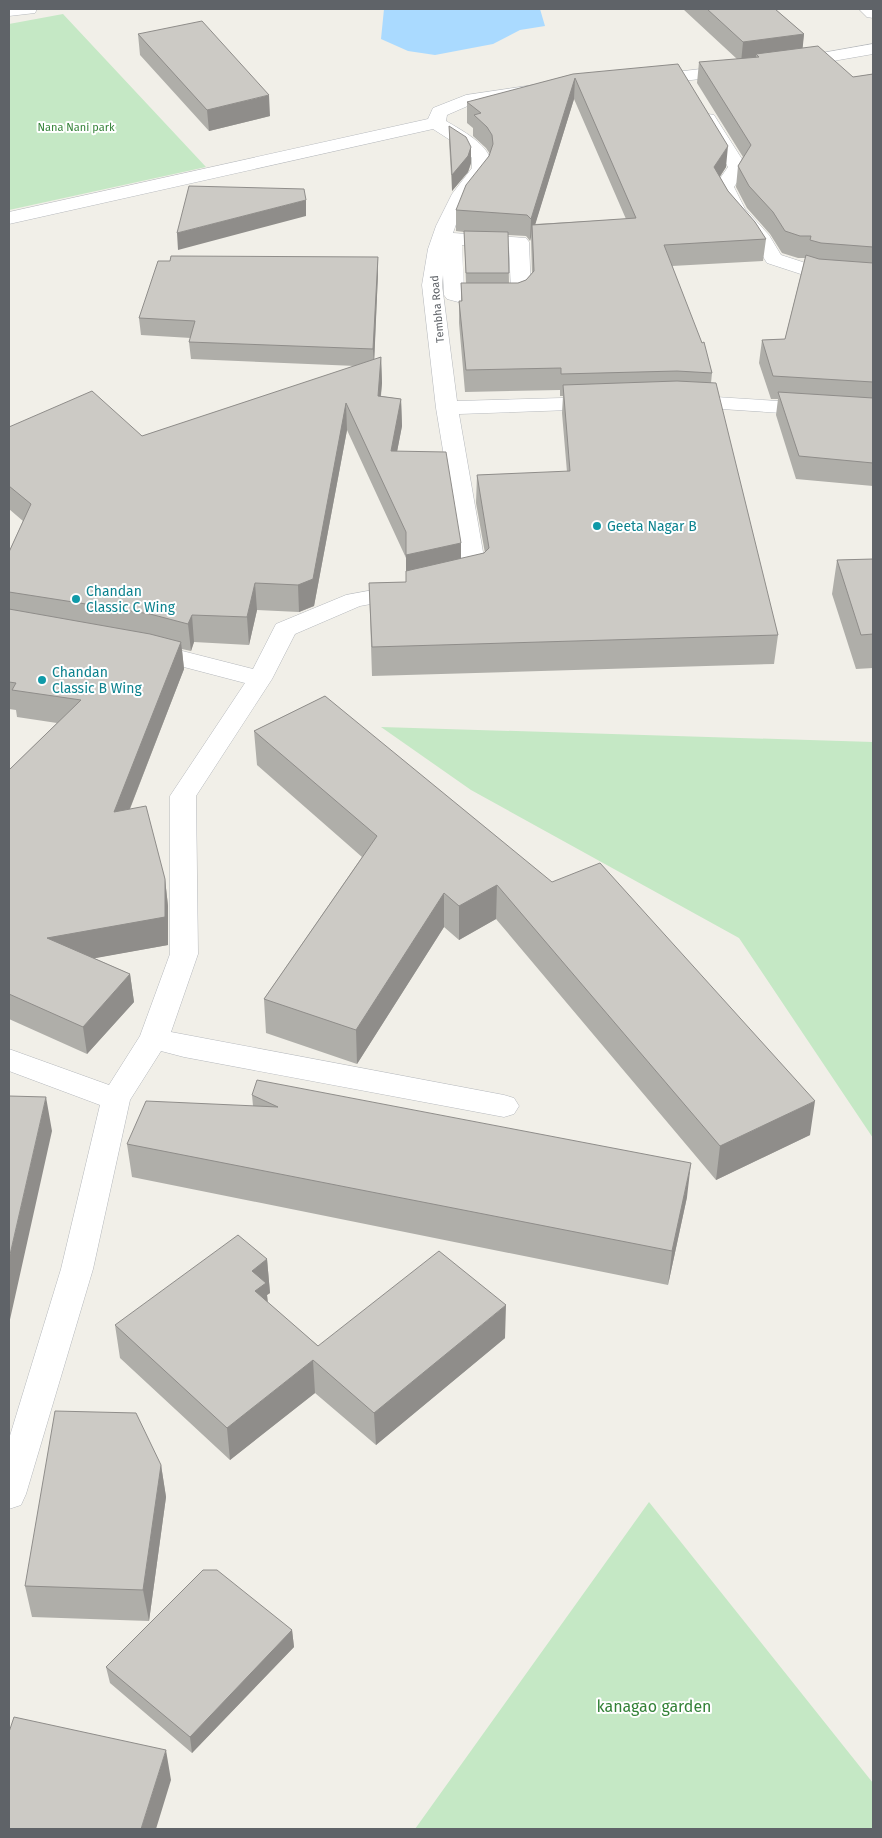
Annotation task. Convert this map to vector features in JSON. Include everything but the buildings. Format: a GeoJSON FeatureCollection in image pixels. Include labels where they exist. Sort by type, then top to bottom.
{"type":"FeatureCollection","features":[{"type":"Feature","properties":{"kind":"street"},"geometry":{"type":"LineString","coordinates":[[9,11],[29,9]]}},
{"type":"Feature","properties":{"kind":"street"},"geometry":{"type":"LineString","coordinates":[[866,9],[873,13]]}},
{"type":"Feature","properties":{"kind":"street"},"geometry":{"type":"LineString","coordinates":[[626,82],[691,91],[768,66],[825,59],[873,49]]}},
{"type":"Feature","properties":{"kind":"street"},"geometry":{"type":"LineString","coordinates":[[9,218],[436,124],[439,112],[466,100],[510,92],[548,88]]}},
{"type":"Feature","properties":{"kind":"street"},"geometry":{"type":"LineString","coordinates":[[691,91],[738,167],[724,187],[737,211],[762,239],[774,259],[816,272],[873,277]]}},
{"type":"Feature","properties":{"kind":"street","name":"Tembha Road"},"geometry":{"type":"LineString","coordinates":[[9,1494],[77,1269],[116,1100],[154,1038],[184,954],[184,796],[260,679],[285,630],[354,600],[432,586],[475,575],[447,408],[432,285],[434,270],[462,194],[482,168],[482,160],[477,150],[436,124]]}},
{"type":"Feature","properties":{"kind":"street"},"geometry":{"type":"LineString","coordinates":[[666,401],[873,413]]}},
{"type":"Feature","properties":{"kind":"street"},"geometry":{"type":"LineString","coordinates":[[447,408],[616,402]]}},
{"type":"Feature","properties":{"kind":"street"},"geometry":{"type":"LineString","coordinates":[[126,645],[260,679]]}},
{"type":"Feature","properties":{"kind":"street"},"geometry":{"type":"LineString","coordinates":[[154,1038],[184,1046],[504,1106]]}},
{"type":"Feature","properties":{"kind":"street"},"geometry":{"type":"LineString","coordinates":[[9,1060],[116,1100]]}},
{"type":"Feature","properties":{"kind":"green space","name":"Nana Nani park"},"geometry":{"type":"Polygon","coordinates":[[[63,14],[206,167],[9,210],[9,24],[63,14]]]}},
{"type":"Feature","properties":{"kind":"green space"},"geometry":{"type":"Polygon","coordinates":[[[381,727],[873,742],[873,1138],[739,938],[471,790],[381,727]]]}},
{"type":"Feature","properties":{"kind":"green space","name":"kanagao garden"},"geometry":{"type":"Polygon","coordinates":[[[649,1502],[873,1783],[873,1829],[415,1829],[649,1502]]]}},
{"type":"Feature","properties":{"kind":"water"},"geometry":{"type":"Polygon","coordinates":[[[384,9],[540,9],[545,26],[520,30],[493,44],[435,55],[408,51],[381,39],[384,9]]]}},
{"type":"Feature","properties":{"kind":"place","name":"Geeta Nagar B"},"geometry":{"type":"Point","coordinates":[597,526]}},
{"type":"Feature","properties":{"kind":"place","name":"Chandan Classic C Wing"},"geometry":{"type":"Point","coordinates":[76,599]}},
{"type":"Feature","properties":{"kind":"place","name":"Chandan Classic B Wing"},"geometry":{"type":"Point","coordinates":[42,680]}}]}
